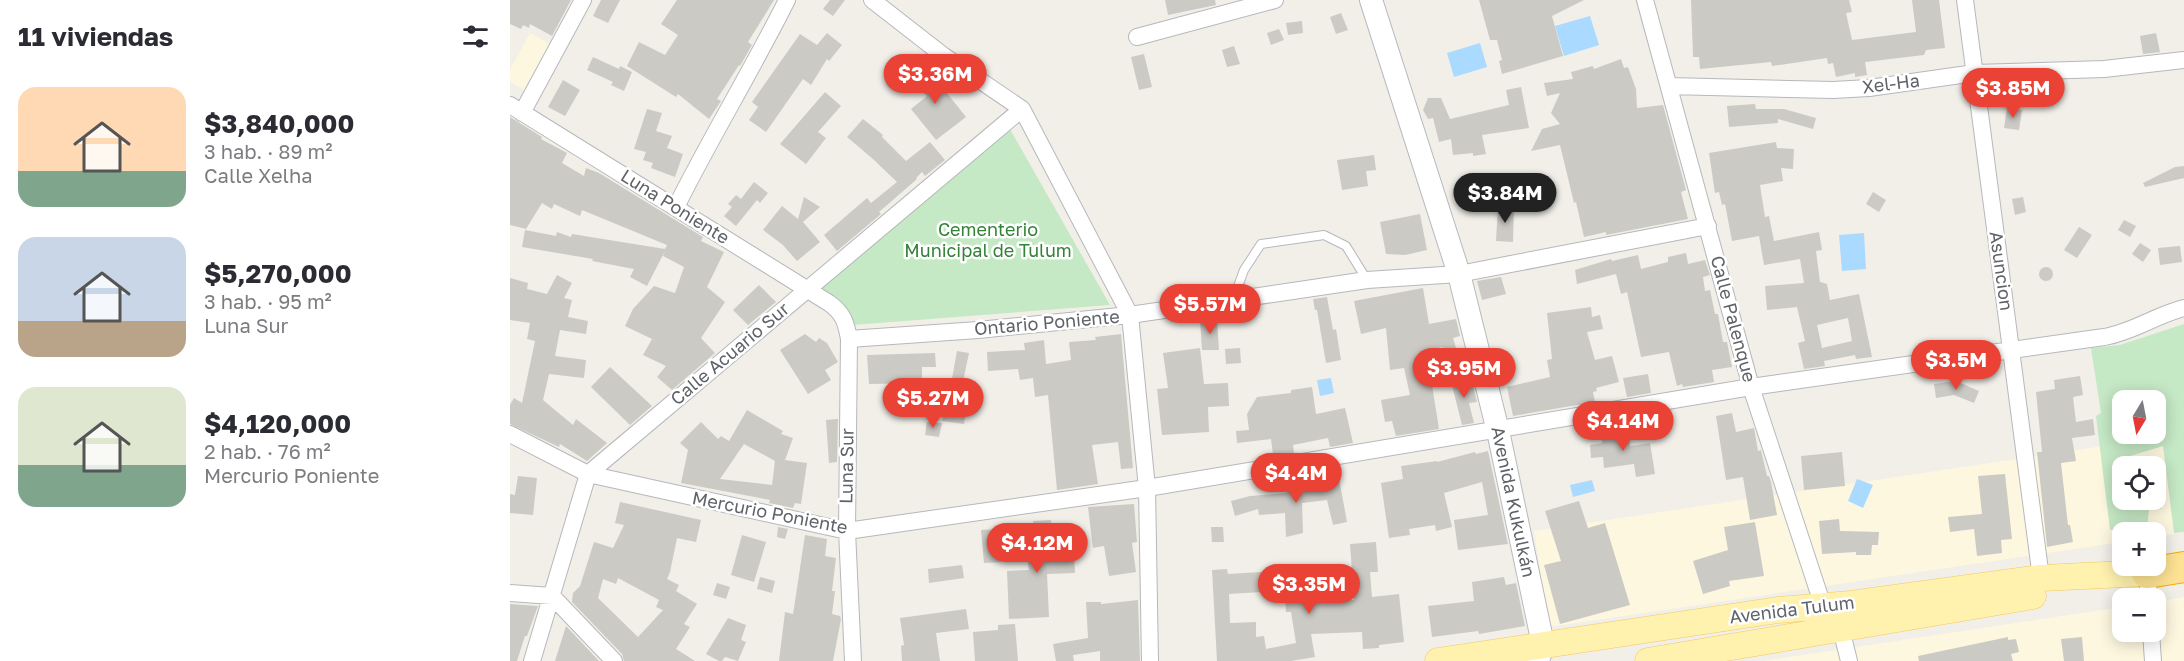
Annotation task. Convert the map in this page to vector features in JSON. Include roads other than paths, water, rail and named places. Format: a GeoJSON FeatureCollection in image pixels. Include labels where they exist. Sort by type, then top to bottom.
{"type":"FeatureCollection","features":[{"type":"Feature","properties":{"kind":"highway","name":"Avenida Tulum"},"geometry":{"type":"LineString","coordinates":[[2148,586],[2184,567]]}},
{"type":"Feature","properties":{"kind":"main road","name":"Avenida Tulum"},"geometry":{"type":"LineString","coordinates":[[1438,661],[1540,653],[1778,610],[2041,578],[2148,586]]}},
{"type":"Feature","properties":{"kind":"main road","name":"Avenida Tulum"},"geometry":{"type":"LineString","coordinates":[[1648,661],[2038,595],[2148,586]]}},
{"type":"Feature","properties":{"kind":"street"},"geometry":{"type":"LineString","coordinates":[[516,109],[583,0]]}},
{"type":"Feature","properties":{"kind":"street"},"geometry":{"type":"LineString","coordinates":[[676,207],[702,155],[758,58],[787,0]]}},
{"type":"Feature","properties":{"kind":"street"},"geometry":{"type":"LineString","coordinates":[[1137,38],[1275,0]]}},
{"type":"Feature","properties":{"kind":"street","name":"Avenida Kukulkán"},"geometry":{"type":"LineString","coordinates":[[1371,0],[1459,274],[1498,431],[1540,653]]}},
{"type":"Feature","properties":{"kind":"street","name":"Calle Palenque"},"geometry":{"type":"LineString","coordinates":[[1646,0],[1751,387],[1823,606],[1841,629]]}},
{"type":"Feature","properties":{"kind":"street","name":"Asuncion"},"geometry":{"type":"LineString","coordinates":[[1965,0],[2041,578]]}},
{"type":"Feature","properties":{"kind":"street"},"geometry":{"type":"LineString","coordinates":[[878,2],[944,56],[1022,109],[1130,315],[1147,488],[1150,661]]}},
{"type":"Feature","properties":{"kind":"street","name":"Xel-Ha"},"geometry":{"type":"LineString","coordinates":[[1669,86],[1833,90],[1869,88],[1975,73],[2104,69],[2184,60]]}},
{"type":"Feature","properties":{"kind":"street","name":"Luna Poniente"},"geometry":{"type":"LineString","coordinates":[[516,109],[839,310]]}},
{"type":"Feature","properties":{"kind":"street","name":"Calle Acuario Sur"},"geometry":{"type":"LineString","coordinates":[[588,474],[1022,109]]}},
{"type":"Feature","properties":{"kind":"street","name":"Ontario Poniente"},"geometry":{"type":"LineString","coordinates":[[849,339],[978,330],[1130,315],[1367,280],[1459,274],[1708,226]]}},
{"type":"Feature","properties":{"kind":"street","name":"Mercurio Poniente"},"geometry":{"type":"LineString","coordinates":[[510,434],[588,474],[847,531],[1147,488],[1751,387],[2012,352],[2122,334],[2162,315],[2184,308]]}},
{"type":"Feature","properties":{"kind":"street","name":"Luna Sur"},"geometry":{"type":"LineString","coordinates":[[839,310],[846,321],[849,339],[847,531],[854,661]]}},
{"type":"Feature","properties":{"kind":"street"},"geometry":{"type":"LineString","coordinates":[[532,661],[588,474]]}},
{"type":"Feature","properties":{"kind":"street"},"geometry":{"type":"LineString","coordinates":[[510,593],[552,596],[614,661]]}},
{"type":"Feature","properties":{"kind":"street"},"geometry":{"type":"LineString","coordinates":[[1841,629],[1849,661]]}},
{"type":"Feature","properties":{"kind":"street"},"geometry":{"type":"LineString","coordinates":[[2152,642],[2153,661]]}},
{"type":"Feature","properties":{"kind":"lane"},"geometry":{"type":"LineString","coordinates":[[1233,300],[1244,270],[1261,244],[1314,236],[1324,235],[1346,246],[1367,280]]}},
{"type":"Feature","properties":{"kind":"water"},"geometry":{"type":"Polygon","coordinates":[[[1590,16],[1599,45],[1564,56],[1555,26],[1590,16]]]}},
{"type":"Feature","properties":{"kind":"water"},"geometry":{"type":"Polygon","coordinates":[[[1480,43],[1487,67],[1454,77],[1447,53],[1480,43]]]}},
{"type":"Feature","properties":{"kind":"water"},"geometry":{"type":"Polygon","coordinates":[[[1864,233],[1866,269],[1842,271],[1839,235],[1864,233]]]}},
{"type":"Feature","properties":{"kind":"water"},"geometry":{"type":"Polygon","coordinates":[[[1331,378],[1334,393],[1320,396],[1317,380],[1331,378]]]}},
{"type":"Feature","properties":{"kind":"water"},"geometry":{"type":"Polygon","coordinates":[[[899,387],[919,392],[917,404],[896,400],[899,387]]]}},
{"type":"Feature","properties":{"kind":"water"},"geometry":{"type":"Polygon","coordinates":[[[1857,479],[1873,485],[1863,508],[1848,501],[1857,479]]]}},
{"type":"Feature","properties":{"kind":"water"},"geometry":{"type":"Polygon","coordinates":[[[1592,480],[1595,491],[1573,497],[1570,485],[1592,480]]]}},
{"type":"Feature","properties":{"kind":"park label","name":"Cementerio Municipal de Tulum"},"geometry":{"type":"Point","coordinates":[988,240]}}]}
